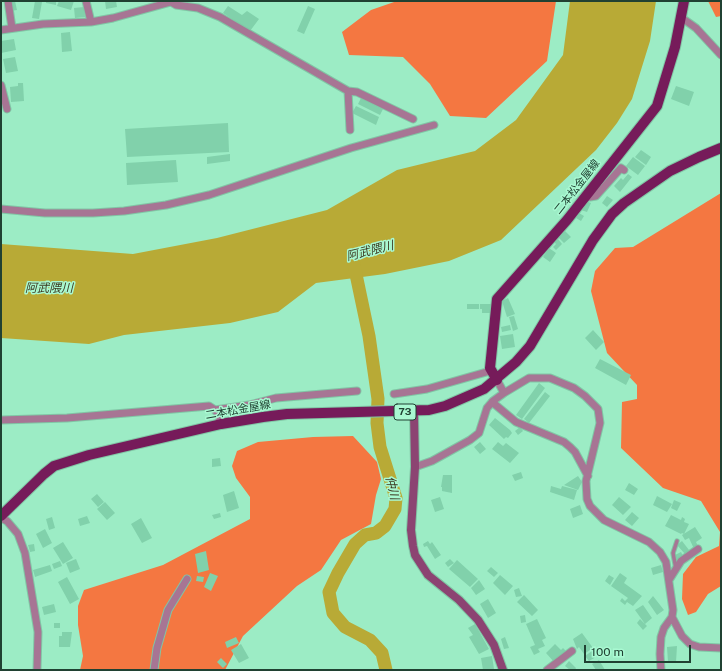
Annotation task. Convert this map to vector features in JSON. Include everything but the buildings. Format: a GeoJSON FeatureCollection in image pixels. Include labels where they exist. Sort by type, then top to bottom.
{"type":"FeatureCollection","features":[{"type":"Feature","properties":{"kind":"main road","name":"二本松金屋線"},"geometry":{"type":"LineString","coordinates":[[490,371],[497,300],[586,196],[657,106],[682,18],[684,1]]}},
{"type":"Feature","properties":{"kind":"main road","name":"二本松金屋線"},"geometry":{"type":"LineString","coordinates":[[1,517],[36,481],[54,466],[89,455],[221,424],[287,414],[414,412],[445,406],[470,396],[497,380],[523,354],[536,338],[572,273],[601,228],[612,214],[624,203],[663,175],[721,148]]}},
{"type":"Feature","properties":{"kind":"main road"},"geometry":{"type":"LineString","coordinates":[[490,371],[497,380]]}},
{"type":"Feature","properties":{"kind":"street"},"geometry":{"type":"LineString","coordinates":[[8,1],[12,28]]}},
{"type":"Feature","properties":{"kind":"street"},"geometry":{"type":"LineString","coordinates":[[86,1],[91,22]]}},
{"type":"Feature","properties":{"kind":"street"},"geometry":{"type":"LineString","coordinates":[[1,30],[43,24],[91,22],[112,18],[172,1],[220,17],[348,91],[357,92],[413,119]]}},
{"type":"Feature","properties":{"kind":"street"},"geometry":{"type":"LineString","coordinates":[[682,18],[696,28],[721,55]]}},
{"type":"Feature","properties":{"kind":"street"},"geometry":{"type":"LineString","coordinates":[[1,85],[7,109]]}},
{"type":"Feature","properties":{"kind":"street"},"geometry":{"type":"LineString","coordinates":[[348,91],[350,130]]}},
{"type":"Feature","properties":{"kind":"street"},"geometry":{"type":"LineString","coordinates":[[1,209],[45,213],[77,213],[124,211],[166,205],[209,195],[351,148],[434,126]]}},
{"type":"Feature","properties":{"kind":"street"},"geometry":{"type":"LineString","coordinates":[[586,196],[590,198],[596,196],[621,168],[624,170]]}},
{"type":"Feature","properties":{"kind":"street"},"geometry":{"type":"LineString","coordinates":[[394,394],[427,389],[490,371]]}},
{"type":"Feature","properties":{"kind":"street"},"geometry":{"type":"LineString","coordinates":[[415,467],[432,461],[470,440],[479,433],[487,408],[492,402],[529,378],[550,378],[568,384],[594,404],[600,412],[600,423],[588,476],[586,494],[590,506],[604,520],[643,538],[657,548],[666,562],[673,606],[672,617],[664,628],[661,636],[661,670]]}},
{"type":"Feature","properties":{"kind":"street"},"geometry":{"type":"LineString","coordinates":[[497,380],[504,393]]}},
{"type":"Feature","properties":{"kind":"street"},"geometry":{"type":"LineString","coordinates":[[215,410],[248,405],[276,398],[357,391]]}},
{"type":"Feature","properties":{"kind":"street"},"geometry":{"type":"LineString","coordinates":[[492,402],[516,422],[564,442],[575,452],[588,476]]}},
{"type":"Feature","properties":{"kind":"street"},"geometry":{"type":"LineString","coordinates":[[1,420],[102,416],[209,406],[215,410],[221,424]]}},
{"type":"Feature","properties":{"kind":"street"},"geometry":{"type":"LineString","coordinates":[[414,412],[415,467],[411,530],[415,555],[428,575],[459,600],[478,620],[494,645],[504,670]]}},
{"type":"Feature","properties":{"kind":"street"},"geometry":{"type":"LineString","coordinates":[[1,517],[7,521],[18,534],[25,554],[38,632],[37,670]]}},
{"type":"Feature","properties":{"kind":"street"},"geometry":{"type":"LineString","coordinates":[[669,580],[681,561],[698,549]]}},
{"type":"Feature","properties":{"kind":"street"},"geometry":{"type":"LineString","coordinates":[[154,670],[157,648],[168,610],[187,579]]}},
{"type":"Feature","properties":{"kind":"street"},"geometry":{"type":"LineString","coordinates":[[672,617],[682,636],[690,644],[700,647],[721,648]]}},
{"type":"Feature","properties":{"kind":"street"},"geometry":{"type":"LineString","coordinates":[[547,670],[572,651]]}},
{"type":"Feature","properties":{"kind":"lane"},"geometry":{"type":"LineString","coordinates":[[676,570],[673,554],[677,541]]}},
{"type":"Feature","properties":{"kind":"shaded area"},"geometry":{"type":"Polygon","coordinates":[[[397,1],[556,1],[547,61],[486,118],[450,116],[430,84],[403,57],[349,55],[342,32],[371,10],[397,1]]]}},
{"type":"Feature","properties":{"kind":"shaded area"},"geometry":{"type":"Polygon","coordinates":[[[708,1],[721,1],[721,16],[716,17],[708,1]]]}},
{"type":"Feature","properties":{"kind":"shaded area"},"geometry":{"type":"Polygon","coordinates":[[[721,193],[721,586],[708,594],[696,612],[688,615],[682,599],[683,574],[696,557],[719,546],[720,532],[701,501],[663,488],[621,448],[622,402],[637,399],[637,385],[607,353],[591,291],[595,271],[615,248],[633,247],[721,193]]]}},
{"type":"Feature","properties":{"kind":"shaded area"},"geometry":{"type":"Polygon","coordinates":[[[353,436],[377,462],[381,479],[376,495],[371,524],[341,540],[321,570],[297,586],[243,636],[225,670],[80,670],[83,656],[78,625],[78,606],[84,590],[163,565],[250,519],[250,497],[236,478],[232,466],[237,451],[258,442],[313,437],[353,436]]]}},
{"type":"Feature","properties":{"kind":"water","name":"阿武隈川"},"geometry":{"type":"Polygon","coordinates":[[[570,1],[656,1],[650,41],[632,99],[617,123],[596,150],[501,240],[449,261],[385,274],[316,283],[278,312],[230,323],[124,335],[89,344],[1,338],[1,244],[133,254],[217,238],[327,210],[397,170],[475,151],[516,120],[563,55],[570,1]]]}},
{"type":"Feature","properties":{"kind":"waterway","name":"仲川"},"geometry":{"type":"LineString","coordinates":[[353,260],[369,336],[378,399],[377,423],[380,447],[396,498],[395,509],[385,526],[376,533],[365,535],[355,544],[329,592],[333,613],[345,627],[370,640],[382,653],[386,670]]}}]}
